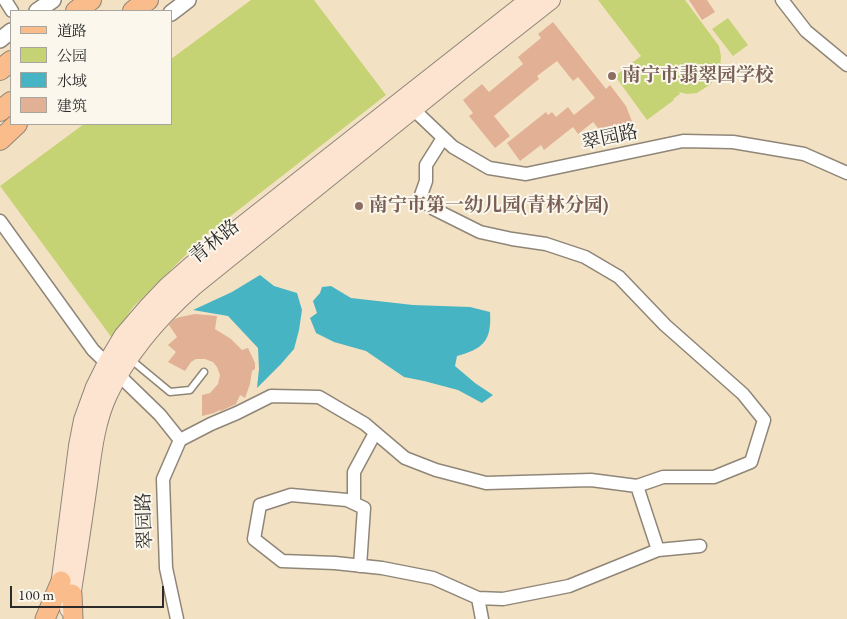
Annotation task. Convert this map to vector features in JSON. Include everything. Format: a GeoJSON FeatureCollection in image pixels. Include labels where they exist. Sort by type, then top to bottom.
{"type":"FeatureCollection","features":[{"type":"Feature","properties":{"kind":"highway"},"geometry":{"type":"LineString","coordinates":[[77,10],[92,0]]}},
{"type":"Feature","properties":{"kind":"highway"},"geometry":{"type":"LineString","coordinates":[[0,70],[10,60]]}},
{"type":"Feature","properties":{"kind":"highway"},"geometry":{"type":"LineString","coordinates":[[0,111],[10,103]]}},
{"type":"Feature","properties":{"kind":"highway"},"geometry":{"type":"LineString","coordinates":[[0,140],[16,125]]}},
{"type":"Feature","properties":{"kind":"main road","name":"青林路"},"geometry":{"type":"LineString","coordinates":[[68,619],[66,588],[80,438],[83,420],[95,387],[112,369],[128,358],[154,325],[194,286],[529,0]]}},
{"type":"Feature","properties":{"kind":"main road","name":"青林路"},"geometry":{"type":"LineString","coordinates":[[112,369],[122,336],[168,286],[233,232],[550,0]]}},
{"type":"Feature","properties":{"kind":"main road","name":"青林路"},"geometry":{"type":"LineString","coordinates":[[55,619],[66,588]]}},
{"type":"Feature","properties":{"kind":"main road"},"geometry":{"type":"LineString","coordinates":[[45,619],[66,588]]}},
{"type":"Feature","properties":{"kind":"main road"},"geometry":{"type":"LineString","coordinates":[[66,588],[73,619]]}},
{"type":"Feature","properties":{"kind":"street"},"geometry":{"type":"LineString","coordinates":[[38,10],[53,0]]}},
{"type":"Feature","properties":{"kind":"street"},"geometry":{"type":"LineString","coordinates":[[172,12],[188,0]]}},
{"type":"Feature","properties":{"kind":"street"},"geometry":{"type":"LineString","coordinates":[[782,0],[806,31],[847,65]]}},
{"type":"Feature","properties":{"kind":"street"},"geometry":{"type":"LineString","coordinates":[[0,40],[10,32]]}},
{"type":"Feature","properties":{"kind":"street","name":"翠园路"},"geometry":{"type":"LineString","coordinates":[[409,103],[453,147],[489,168],[526,174],[683,141],[733,142],[804,154],[847,173]]}},
{"type":"Feature","properties":{"kind":"street"},"geometry":{"type":"LineString","coordinates":[[0,140],[22,125]]}},
{"type":"Feature","properties":{"kind":"street"},"geometry":{"type":"LineString","coordinates":[[0,222],[93,350],[160,415],[180,440],[271,396],[319,397],[365,424],[405,458],[436,470],[486,483],[591,480],[637,486],[663,477],[714,477],[751,462],[764,420],[743,394],[665,325],[620,277],[585,257],[546,244],[480,232],[434,209],[420,198],[426,181],[426,164],[443,138]]}},
{"type":"Feature","properties":{"kind":"street"},"geometry":{"type":"LineString","coordinates":[[354,503],[354,472],[375,434]]}},
{"type":"Feature","properties":{"kind":"street","name":"翠园路"},"geometry":{"type":"LineString","coordinates":[[177,619],[166,568],[162,479],[180,440]]}},
{"type":"Feature","properties":{"kind":"street"},"geometry":{"type":"LineString","coordinates":[[637,486],[658,550]]}},
{"type":"Feature","properties":{"kind":"street"},"geometry":{"type":"LineString","coordinates":[[360,566],[364,508],[347,500],[291,495],[260,505],[254,539],[282,561],[335,563],[360,566],[382,568],[433,578],[478,598],[503,599],[569,586],[658,550],[700,546]]}},
{"type":"Feature","properties":{"kind":"street"},"geometry":{"type":"LineString","coordinates":[[478,598],[482,619]]}},
{"type":"Feature","properties":{"kind":"lane"},"geometry":{"type":"LineString","coordinates":[[128,358],[170,392],[190,390],[204,372]]}},
{"type":"Feature","properties":{"kind":"green space"},"geometry":{"type":"Polygon","coordinates":[[[251,0],[314,0],[386,95],[205,236],[133,307],[112,338],[0,186],[83,125],[172,125],[172,58],[251,0]]]}},
{"type":"Feature","properties":{"kind":"green space"},"geometry":{"type":"Polygon","coordinates":[[[598,0],[685,0],[719,46],[721,56],[720,70],[711,84],[697,93],[687,94],[679,92],[680,94],[674,100],[647,120],[615,76],[641,56],[598,0]]]}},
{"type":"Feature","properties":{"kind":"green space"},"geometry":{"type":"Polygon","coordinates":[[[728,18],[748,45],[733,56],[712,29],[728,18]]]}},
{"type":"Feature","properties":{"kind":"water"},"geometry":{"type":"Polygon","coordinates":[[[260,275],[274,286],[297,293],[302,310],[294,349],[257,388],[259,369],[258,348],[228,316],[193,310],[232,292],[260,275]]]}},
{"type":"Feature","properties":{"kind":"water"},"geometry":{"type":"Polygon","coordinates":[[[331,286],[351,298],[413,305],[470,307],[490,312],[489,330],[484,342],[479,347],[457,356],[455,366],[493,395],[482,403],[458,390],[404,377],[366,351],[334,342],[316,333],[310,318],[317,313],[313,301],[320,293],[322,287],[331,286]]]}},
{"type":"Feature","properties":{"kind":"building"},"geometry":{"type":"Polygon","coordinates":[[[689,0],[707,0],[715,12],[702,20],[689,0]]]}},
{"type":"Feature","properties":{"kind":"building"},"geometry":{"type":"Polygon","coordinates":[[[553,22],[606,89],[610,85],[626,106],[633,124],[604,135],[593,122],[578,134],[573,127],[544,150],[541,145],[520,161],[507,143],[546,112],[548,115],[552,112],[556,117],[568,107],[574,115],[595,98],[578,77],[573,81],[557,61],[537,76],[539,79],[494,116],[510,136],[495,148],[469,116],[473,113],[463,100],[482,84],[489,92],[523,64],[518,57],[541,38],[538,34],[553,22]]]}},
{"type":"Feature","properties":{"kind":"building"},"geometry":{"type":"Polygon","coordinates":[[[195,314],[217,316],[215,329],[231,339],[242,350],[248,348],[255,363],[255,369],[252,371],[245,398],[240,395],[236,404],[221,411],[202,416],[202,395],[210,393],[218,384],[220,375],[217,367],[213,362],[205,359],[196,359],[191,362],[185,371],[168,362],[176,352],[168,345],[177,337],[169,325],[174,319],[195,314]]]}},
{"type":"Feature","properties":{"kind":"place","name":"南宁市翡翠园学校"},"geometry":{"type":"Point","coordinates":[612,76]}},
{"type":"Feature","properties":{"kind":"place","name":"南宁市第一幼儿园(青林分园)"},"geometry":{"type":"Point","coordinates":[359,206]}}]}
